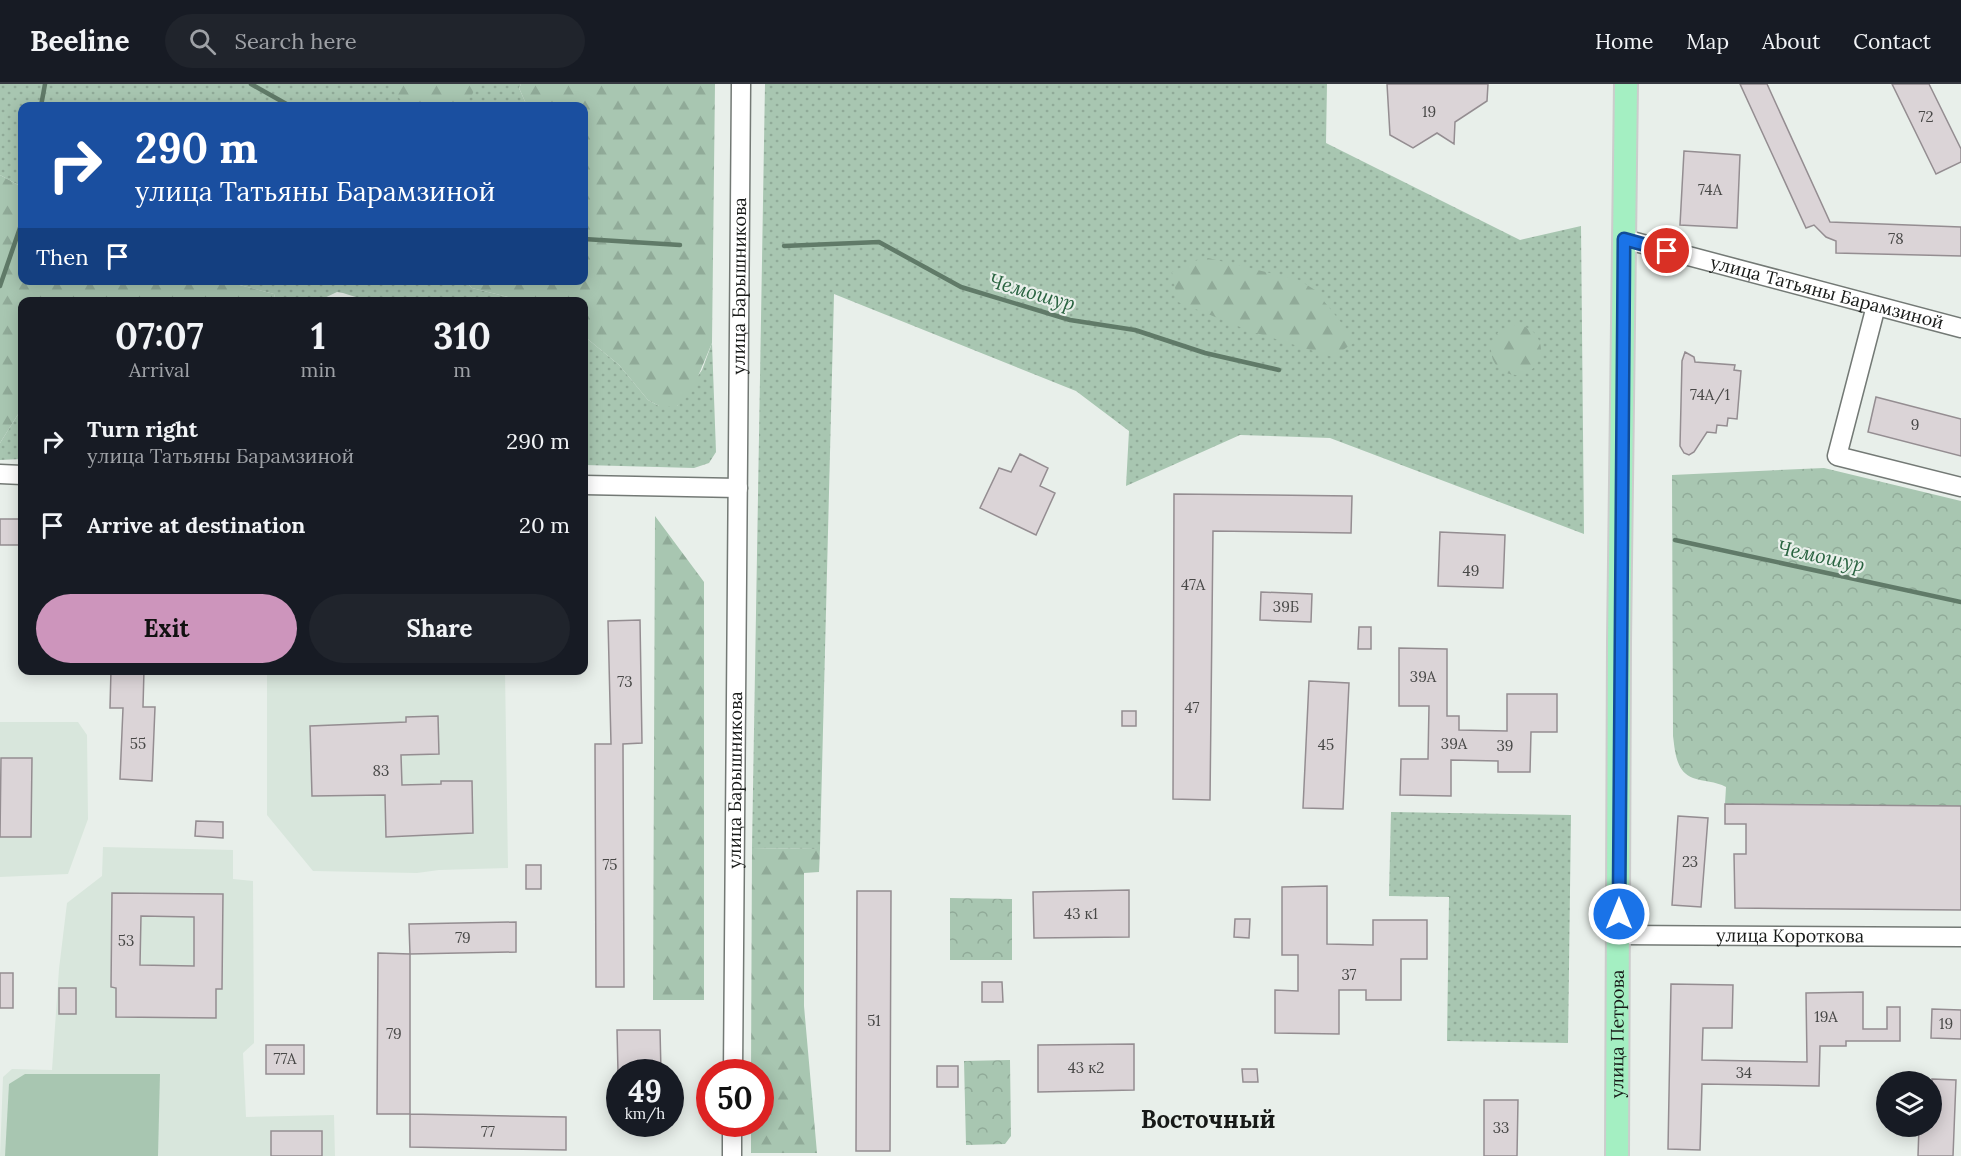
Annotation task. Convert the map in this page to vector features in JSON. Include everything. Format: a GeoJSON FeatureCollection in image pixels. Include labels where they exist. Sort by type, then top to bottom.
{"type":"FeatureCollection","features":[{"type":"Feature","properties":{"kind":"main road","name":"улица Петрова"},"geometry":{"type":"LineString","coordinates":[[1617,1156],[1626,84]]}},
{"type":"Feature","properties":{"kind":"street","name":"улица Барышникова"},"geometry":{"type":"LineString","coordinates":[[733,1059],[741,84]]}},
{"type":"Feature","properties":{"kind":"street","name":"улица Татьяны Барамзиной"},"geometry":{"type":"LineString","coordinates":[[1624,239],[1961,328]]}},
{"type":"Feature","properties":{"kind":"street"},"geometry":{"type":"LineString","coordinates":[[1876,306],[1837,456],[1961,487]]}},
{"type":"Feature","properties":{"kind":"street"},"geometry":{"type":"LineString","coordinates":[[0,474],[18,475]]}},
{"type":"Feature","properties":{"kind":"street"},"geometry":{"type":"LineString","coordinates":[[588,485],[738,488]]}},
{"type":"Feature","properties":{"kind":"street","name":"улица Короткова"},"geometry":{"type":"LineString","coordinates":[[1618,935],[1961,938]]}},
{"type":"Feature","properties":{"kind":"street"},"geometry":{"type":"LineString","coordinates":[[732,1137],[732,1156]]}},
{"type":"Feature","properties":{"kind":"shaded area"},"geometry":{"type":"Polygon","coordinates":[[[267,675],[505,675],[508,868],[417,873],[313,871],[267,815],[267,675]]]}},
{"type":"Feature","properties":{"kind":"shaded area"},"geometry":{"type":"Polygon","coordinates":[[[0,722],[78,722],[87,735],[88,819],[68,874],[0,877],[0,722]]]}},
{"type":"Feature","properties":{"kind":"shaded area"},"geometry":{"type":"Polygon","coordinates":[[[103,847],[233,850],[233,879],[253,881],[254,1043],[243,1053],[246,1117],[334,1115],[335,1156],[0,1156],[3,1077],[12,1069],[52,1070],[59,969],[67,903],[102,876],[103,847]]]}},
{"type":"Feature","properties":{"kind":"green space"},"geometry":{"type":"Polygon","coordinates":[[[0,84],[521,84],[519,88],[525,102],[18,102],[18,185],[0,175],[0,84]]]}},
{"type":"Feature","properties":{"kind":"green space"},"geometry":{"type":"Polygon","coordinates":[[[390,84],[477,84],[472,95],[465,102],[403,102],[390,84]]]}},
{"type":"Feature","properties":{"kind":"green space"},"geometry":{"type":"Polygon","coordinates":[[[521,84],[715,84],[712,343],[691,393],[677,406],[659,406],[648,400],[619,365],[588,339],[588,297],[508,297],[472,288],[469,285],[588,285],[588,102],[525,102],[519,88],[521,84]]]}},
{"type":"Feature","properties":{"kind":"green space"},"geometry":{"type":"Polygon","coordinates":[[[765,84],[1327,84],[1326,143],[1520,240],[1581,226],[1584,534],[1330,438],[1240,435],[1126,486],[1129,431],[1076,391],[834,294],[820,849],[752,848],[765,84]]]}},
{"type":"Feature","properties":{"kind":"green space"},"geometry":{"type":"Polygon","coordinates":[[[0,175],[18,185],[18,285],[239,285],[274,294],[275,297],[18,297],[18,414],[0,443],[0,175]]]}},
{"type":"Feature","properties":{"kind":"green space"},"geometry":{"type":"Polygon","coordinates":[[[1204,257],[1299,280],[1315,290],[1356,341],[1333,357],[1250,331],[1178,302],[1172,272],[1204,257]]]}},
{"type":"Feature","properties":{"kind":"green space"},"geometry":{"type":"Polygon","coordinates":[[[239,285],[469,285],[472,288],[508,297],[356,297],[337,292],[326,297],[275,297],[274,294],[239,285]]]}},
{"type":"Feature","properties":{"kind":"green space"},"geometry":{"type":"Polygon","coordinates":[[[1511,325],[1521,325],[1534,332],[1541,345],[1541,355],[1534,368],[1521,375],[1511,375],[1502,371],[1495,364],[1491,355],[1491,345],[1495,336],[1502,329],[1511,325]]]}},
{"type":"Feature","properties":{"kind":"green space"},"geometry":{"type":"Polygon","coordinates":[[[588,339],[619,365],[648,400],[659,406],[677,406],[702,370],[712,343],[716,452],[709,463],[694,468],[588,465],[588,339]]]}},
{"type":"Feature","properties":{"kind":"green space"},"geometry":{"type":"Polygon","coordinates":[[[18,414],[18,459],[0,460],[0,443],[18,414]]]}},
{"type":"Feature","properties":{"kind":"green space"},"geometry":{"type":"Polygon","coordinates":[[[1824,468],[1961,501],[1961,806],[1725,804],[1726,787],[1687,775],[1677,760],[1673,736],[1672,475],[1824,468]]]}},
{"type":"Feature","properties":{"kind":"green space"},"geometry":{"type":"Polygon","coordinates":[[[655,516],[704,582],[704,1000],[653,1000],[655,516]]]}},
{"type":"Feature","properties":{"kind":"green space"},"geometry":{"type":"Polygon","coordinates":[[[1391,812],[1571,815],[1568,1043],[1447,1041],[1449,897],[1389,896],[1391,812]]]}},
{"type":"Feature","properties":{"kind":"green space"},"geometry":{"type":"Polygon","coordinates":[[[752,848],[820,849],[819,872],[804,873],[804,1006],[817,1153],[751,1153],[751,1137],[774,1137],[774,1059],[751,1059],[752,848]]]}},
{"type":"Feature","properties":{"kind":"green space"},"geometry":{"type":"Polygon","coordinates":[[[950,898],[1012,899],[1012,960],[950,960],[950,898]]]}},
{"type":"Feature","properties":{"kind":"green space"},"geometry":{"type":"Polygon","coordinates":[[[1010,1060],[1011,1136],[1005,1144],[966,1145],[964,1061],[1010,1060]]]}},
{"type":"Feature","properties":{"kind":"green space"},"geometry":{"type":"Polygon","coordinates":[[[25,1074],[160,1074],[158,1156],[5,1156],[9,1084],[25,1074]]]}},
{"type":"Feature","properties":{"kind":"building"},"geometry":{"type":"Polygon","coordinates":[[[1387,84],[1488,84],[1487,101],[1455,122],[1454,144],[1437,133],[1413,148],[1390,135],[1387,84]]]}},
{"type":"Feature","properties":{"kind":"building"},"geometry":{"type":"Polygon","coordinates":[[[1740,84],[1767,84],[1830,222],[1961,227],[1961,256],[1836,253],[1836,241],[1826,237],[1814,225],[1806,228],[1740,84]]]}},
{"type":"Feature","properties":{"kind":"building"},"geometry":{"type":"Polygon","coordinates":[[[1892,84],[1929,84],[1961,149],[1961,162],[1936,174],[1892,84]]]}},
{"type":"Feature","properties":{"kind":"building"},"geometry":{"type":"Polygon","coordinates":[[[1684,151],[1740,155],[1737,228],[1680,225],[1684,151]]]}},
{"type":"Feature","properties":{"kind":"building"},"geometry":{"type":"Polygon","coordinates":[[[1685,352],[1694,357],[1695,362],[1735,365],[1734,370],[1741,371],[1737,419],[1728,418],[1727,426],[1717,425],[1716,433],[1707,432],[1694,452],[1689,455],[1684,453],[1680,446],[1682,361],[1685,352]]]}},
{"type":"Feature","properties":{"kind":"building"},"geometry":{"type":"Polygon","coordinates":[[[1876,397],[1961,419],[1961,456],[1868,432],[1876,397]]]}},
{"type":"Feature","properties":{"kind":"building"},"geometry":{"type":"Polygon","coordinates":[[[1020,454],[1048,468],[1040,486],[1055,493],[1036,535],[980,508],[999,468],[1011,472],[1020,454]]]}},
{"type":"Feature","properties":{"kind":"building"},"geometry":{"type":"Polygon","coordinates":[[[1174,494],[1352,496],[1351,533],[1213,531],[1210,800],[1173,799],[1174,494]]]}},
{"type":"Feature","properties":{"kind":"building"},"geometry":{"type":"Polygon","coordinates":[[[0,519],[18,519],[18,545],[0,545],[0,519]]]}},
{"type":"Feature","properties":{"kind":"building"},"geometry":{"type":"Polygon","coordinates":[[[1440,532],[1505,535],[1503,588],[1438,586],[1440,532]]]}},
{"type":"Feature","properties":{"kind":"building"},"geometry":{"type":"Polygon","coordinates":[[[1261,592],[1312,594],[1311,622],[1260,620],[1261,592]]]}},
{"type":"Feature","properties":{"kind":"building"},"geometry":{"type":"Polygon","coordinates":[[[640,620],[642,743],[623,744],[624,987],[596,987],[595,744],[611,744],[608,621],[640,620]]]}},
{"type":"Feature","properties":{"kind":"building"},"geometry":{"type":"Polygon","coordinates":[[[1359,627],[1371,627],[1371,649],[1358,649],[1359,627]]]}},
{"type":"Feature","properties":{"kind":"building"},"geometry":{"type":"Polygon","coordinates":[[[1399,648],[1447,649],[1447,716],[1459,716],[1459,730],[1507,731],[1507,694],[1557,694],[1557,732],[1531,732],[1530,772],[1498,772],[1498,761],[1451,760],[1451,796],[1400,795],[1401,759],[1428,759],[1429,706],[1399,706],[1399,648]]]}},
{"type":"Feature","properties":{"kind":"building"},"geometry":{"type":"Polygon","coordinates":[[[111,675],[144,675],[143,707],[155,707],[152,781],[120,779],[123,708],[110,708],[111,675]]]}},
{"type":"Feature","properties":{"kind":"building"},"geometry":{"type":"Polygon","coordinates":[[[1309,681],[1349,683],[1343,809],[1303,808],[1309,681]]]}},
{"type":"Feature","properties":{"kind":"building"},"geometry":{"type":"Polygon","coordinates":[[[1122,711],[1136,711],[1136,726],[1122,726],[1122,711]]]}},
{"type":"Feature","properties":{"kind":"building"},"geometry":{"type":"Polygon","coordinates":[[[438,716],[439,754],[401,755],[402,785],[472,781],[473,833],[386,837],[385,795],[312,796],[310,726],[406,722],[406,717],[438,716]]]}},
{"type":"Feature","properties":{"kind":"building"},"geometry":{"type":"Polygon","coordinates":[[[1,758],[32,758],[31,837],[0,837],[1,758]]]}},
{"type":"Feature","properties":{"kind":"building"},"geometry":{"type":"Polygon","coordinates":[[[1725,804],[1961,806],[1961,910],[1735,908],[1734,854],[1746,854],[1746,824],[1725,824],[1725,804]]]}},
{"type":"Feature","properties":{"kind":"building"},"geometry":{"type":"Polygon","coordinates":[[[1678,816],[1708,818],[1701,907],[1672,905],[1678,816]]]}},
{"type":"Feature","properties":{"kind":"building"},"geometry":{"type":"Polygon","coordinates":[[[196,821],[223,822],[223,838],[195,836],[196,821]]]}},
{"type":"Feature","properties":{"kind":"building"},"geometry":{"type":"Polygon","coordinates":[[[526,865],[541,865],[541,889],[526,889],[526,865]]]}},
{"type":"Feature","properties":{"kind":"building"},"geometry":{"type":"Polygon","coordinates":[[[1327,886],[1327,944],[1373,945],[1373,920],[1427,920],[1427,959],[1401,959],[1401,1000],[1366,1000],[1366,990],[1339,990],[1339,1034],[1275,1033],[1275,990],[1298,991],[1298,955],[1282,955],[1282,887],[1327,886]]]}},
{"type":"Feature","properties":{"kind":"building"},"geometry":{"type":"Polygon","coordinates":[[[1129,890],[1129,937],[1034,938],[1033,892],[1129,890]]]}},
{"type":"Feature","properties":{"kind":"building"},"geometry":{"type":"Polygon","coordinates":[[[857,891],[891,891],[890,1151],[856,1151],[857,891]]]}},
{"type":"Feature","properties":{"kind":"building"},"geometry":{"type":"Polygon","coordinates":[[[112,893],[223,894],[222,989],[216,989],[216,1018],[116,1017],[116,988],[111,987],[112,893]],[[141,916],[140,965],[194,966],[194,917],[141,916]]]}},
{"type":"Feature","properties":{"kind":"building"},"geometry":{"type":"Polygon","coordinates":[[[1235,919],[1250,919],[1249,938],[1234,937],[1235,919]]]}},
{"type":"Feature","properties":{"kind":"building"},"geometry":{"type":"Polygon","coordinates":[[[516,922],[516,952],[410,954],[409,924],[516,922]]]}},
{"type":"Feature","properties":{"kind":"building"},"geometry":{"type":"Polygon","coordinates":[[[378,953],[410,954],[410,1114],[377,1114],[378,953]]]}},
{"type":"Feature","properties":{"kind":"building"},"geometry":{"type":"Polygon","coordinates":[[[0,973],[13,973],[13,1008],[0,1008],[0,973]]]}},
{"type":"Feature","properties":{"kind":"building"},"geometry":{"type":"Polygon","coordinates":[[[982,982],[1002,982],[1003,1002],[982,1002],[982,982]]]}},
{"type":"Feature","properties":{"kind":"building"},"geometry":{"type":"Polygon","coordinates":[[[1671,984],[1733,985],[1732,1028],[1703,1028],[1702,1060],[1807,1062],[1806,993],[1863,992],[1863,1029],[1887,1029],[1887,1007],[1900,1007],[1900,1041],[1846,1041],[1846,1046],[1820,1046],[1819,1086],[1702,1084],[1700,1150],[1668,1149],[1671,984]]]}},
{"type":"Feature","properties":{"kind":"building"},"geometry":{"type":"Polygon","coordinates":[[[59,988],[76,988],[76,1014],[59,1014],[59,988]]]}},
{"type":"Feature","properties":{"kind":"building"},"geometry":{"type":"Polygon","coordinates":[[[1932,1009],[1961,1010],[1961,1039],[1931,1038],[1932,1009]]]}},
{"type":"Feature","properties":{"kind":"building"},"geometry":{"type":"Polygon","coordinates":[[[617,1030],[660,1030],[661,1059],[618,1059],[617,1030]]]}},
{"type":"Feature","properties":{"kind":"building"},"geometry":{"type":"Polygon","coordinates":[[[1134,1044],[1134,1090],[1038,1092],[1038,1045],[1134,1044]]]}},
{"type":"Feature","properties":{"kind":"building"},"geometry":{"type":"Polygon","coordinates":[[[266,1045],[304,1045],[304,1074],[266,1074],[266,1045]]]}},
{"type":"Feature","properties":{"kind":"building"},"geometry":{"type":"Polygon","coordinates":[[[937,1066],[958,1066],[958,1087],[937,1087],[937,1066]]]}},
{"type":"Feature","properties":{"kind":"building"},"geometry":{"type":"Polygon","coordinates":[[[1242,1069],[1257,1069],[1258,1082],[1243,1082],[1242,1069]]]}},
{"type":"Feature","properties":{"kind":"building"},"geometry":{"type":"Polygon","coordinates":[[[1942,1079],[1956,1080],[1953,1156],[1918,1156],[1919,1137],[1942,1137],[1942,1079]]]}},
{"type":"Feature","properties":{"kind":"building"},"geometry":{"type":"Polygon","coordinates":[[[1484,1100],[1518,1100],[1517,1156],[1484,1156],[1484,1100]]]}},
{"type":"Feature","properties":{"kind":"building"},"geometry":{"type":"Polygon","coordinates":[[[410,1114],[566,1117],[566,1150],[410,1147],[410,1114]]]}},
{"type":"Feature","properties":{"kind":"building"},"geometry":{"type":"Polygon","coordinates":[[[271,1131],[322,1131],[322,1156],[271,1156],[271,1131]]]}},
{"type":"Feature","properties":{"kind":"waterway"},"geometry":{"type":"LineString","coordinates":[[42,102],[45,84]]}},
{"type":"Feature","properties":{"kind":"waterway","name":"Чемошур"},"geometry":{"type":"LineString","coordinates":[[251,84],[283,102]]}},
{"type":"Feature","properties":{"kind":"waterway"},"geometry":{"type":"LineString","coordinates":[[0,286],[18,234]]}},
{"type":"Feature","properties":{"kind":"waterway","name":"Чемошур"},"geometry":{"type":"LineString","coordinates":[[588,239],[680,245]]}},
{"type":"Feature","properties":{"kind":"waterway","name":"Чемошур"},"geometry":{"type":"LineString","coordinates":[[784,246],[879,242],[961,287],[1070,320],[1135,330],[1205,353],[1279,370]]}},
{"type":"Feature","properties":{"kind":"waterway","name":"Чемошур"},"geometry":{"type":"LineString","coordinates":[[1675,540],[1961,602]]}},
{"type":"Feature","properties":{"kind":"district","name":"Восточный"},"geometry":{"type":"Point","coordinates":[1208,1120]}},
{"type":"Feature","properties":{"kind":"route"},"geometry":{"type":"LineString","coordinates":[[1619,914],[1624,239],[1667,251]]}}]}
